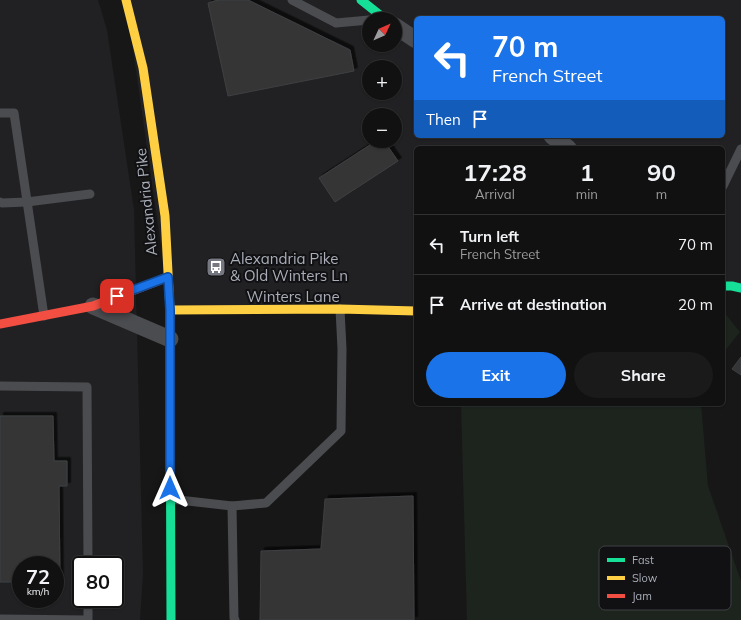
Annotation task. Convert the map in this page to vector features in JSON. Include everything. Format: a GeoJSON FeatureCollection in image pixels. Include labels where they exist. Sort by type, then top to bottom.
{"type":"FeatureCollection","features":[{"type":"Feature","properties":{"kind":"main road","name":"Alexandria Pike"},"geometry":{"type":"LineString","coordinates":[[126,0],[143,68],[165,216],[170,310],[171,620]]}},
{"type":"Feature","properties":{"kind":"main road"},"geometry":{"type":"LineString","coordinates":[[361,0],[375,12]]}},
{"type":"Feature","properties":{"kind":"main road"},"geometry":{"type":"LineString","coordinates":[[0,324],[93,306],[168,277]]}},
{"type":"Feature","properties":{"kind":"main road"},"geometry":{"type":"LineString","coordinates":[[725,286],[741,288]]}},
{"type":"Feature","properties":{"kind":"main road","name":"Winters Lane"},"geometry":{"type":"LineString","coordinates":[[170,310],[340,309],[414,311]]}},
{"type":"Feature","properties":{"kind":"street"},"geometry":{"type":"LineString","coordinates":[[402,31],[414,39]]}},
{"type":"Feature","properties":{"kind":"street"},"geometry":{"type":"LineString","coordinates":[[555,138],[565,146]]}},
{"type":"Feature","properties":{"kind":"street"},"geometry":{"type":"LineString","coordinates":[[93,306],[170,339]]}},
{"type":"Feature","properties":{"kind":"lane"},"geometry":{"type":"LineString","coordinates":[[292,0],[336,23],[362,21]]}},
{"type":"Feature","properties":{"kind":"lane"},"geometry":{"type":"LineString","coordinates":[[0,113],[14,113],[44,316]]}},
{"type":"Feature","properties":{"kind":"lane"},"geometry":{"type":"LineString","coordinates":[[725,182],[741,149]]}},
{"type":"Feature","properties":{"kind":"lane"},"geometry":{"type":"LineString","coordinates":[[0,202],[27,202],[90,194]]}},
{"type":"Feature","properties":{"kind":"lane"},"geometry":{"type":"LineString","coordinates":[[170,500],[232,506],[266,503],[341,431],[342,349],[340,309]]}},
{"type":"Feature","properties":{"kind":"lane"},"geometry":{"type":"LineString","coordinates":[[0,386],[87,387],[88,556]]}},
{"type":"Feature","properties":{"kind":"lane"},"geometry":{"type":"LineString","coordinates":[[232,506],[233,606],[235,620]]}},
{"type":"Feature","properties":{"kind":"lane"},"geometry":{"type":"LineString","coordinates":[[0,619],[88,620],[88,608]]}},
{"type":"Feature","properties":{"kind":"shaded area"},"geometry":{"type":"Polygon","coordinates":[[[0,0],[98,0],[107,30],[134,210],[143,574],[140,620],[0,620],[0,0]]]}},
{"type":"Feature","properties":{"kind":"shaded area"},"geometry":{"type":"Polygon","coordinates":[[[126,0],[741,0],[741,288],[725,286],[725,146],[414,146],[414,311],[170,310],[126,0]]]}},
{"type":"Feature","properties":{"kind":"shaded area"},"geometry":{"type":"Polygon","coordinates":[[[725,313],[740,332],[725,351],[725,313]]]}},
{"type":"Feature","properties":{"kind":"shaded area"},"geometry":{"type":"Polygon","coordinates":[[[461,406],[701,406],[708,486],[729,546],[599,546],[599,610],[731,610],[731,552],[741,581],[741,620],[467,620],[461,406]]]}},
{"type":"Feature","properties":{"kind":"building"},"geometry":{"type":"Polygon","coordinates":[[[218,0],[248,0],[350,50],[354,71],[228,96],[208,3],[218,0]]]}},
{"type":"Feature","properties":{"kind":"building"},"geometry":{"type":"Polygon","coordinates":[[[365,148],[389,148],[398,161],[335,202],[319,178],[365,148]]]}},
{"type":"Feature","properties":{"kind":"building"},"geometry":{"type":"Polygon","coordinates":[[[741,357],[741,375],[732,369],[741,357]]]}},
{"type":"Feature","properties":{"kind":"building"},"geometry":{"type":"Polygon","coordinates":[[[0,416],[53,416],[54,461],[67,461],[67,486],[59,486],[60,556],[12,556],[12,582],[0,582],[0,416]]]}},
{"type":"Feature","properties":{"kind":"building"},"geometry":{"type":"Polygon","coordinates":[[[413,496],[414,620],[260,620],[261,551],[321,549],[325,499],[413,496]]]}},
{"type":"Feature","properties":{"kind":"traffic: fast"},"geometry":{"type":"LineString","coordinates":[[361,0],[376,12]]}},
{"type":"Feature","properties":{"kind":"traffic: fast"},"geometry":{"type":"LineString","coordinates":[[725,286],[741,288]]}},
{"type":"Feature","properties":{"kind":"traffic: fast"},"geometry":{"type":"LineString","coordinates":[[170,341],[171,620]]}},
{"type":"Feature","properties":{"kind":"traffic: slow"},"geometry":{"type":"LineString","coordinates":[[126,0],[143,68],[165,216],[170,310],[170,341]]}},
{"type":"Feature","properties":{"kind":"traffic: slow"},"geometry":{"type":"LineString","coordinates":[[170,310],[340,309],[414,311]]}},
{"type":"Feature","properties":{"kind":"traffic: jam"},"geometry":{"type":"LineString","coordinates":[[0,324],[93,306],[168,277]]}},
{"type":"Feature","properties":{"kind":"place","name":"Alexandria Pike & Old Winters Ln"},"geometry":{"type":"Point","coordinates":[216,267]}},
{"type":"Feature","properties":{"kind":"route"},"geometry":{"type":"LineString","coordinates":[[117,296],[168,277],[170,310],[170,488]]}}]}
